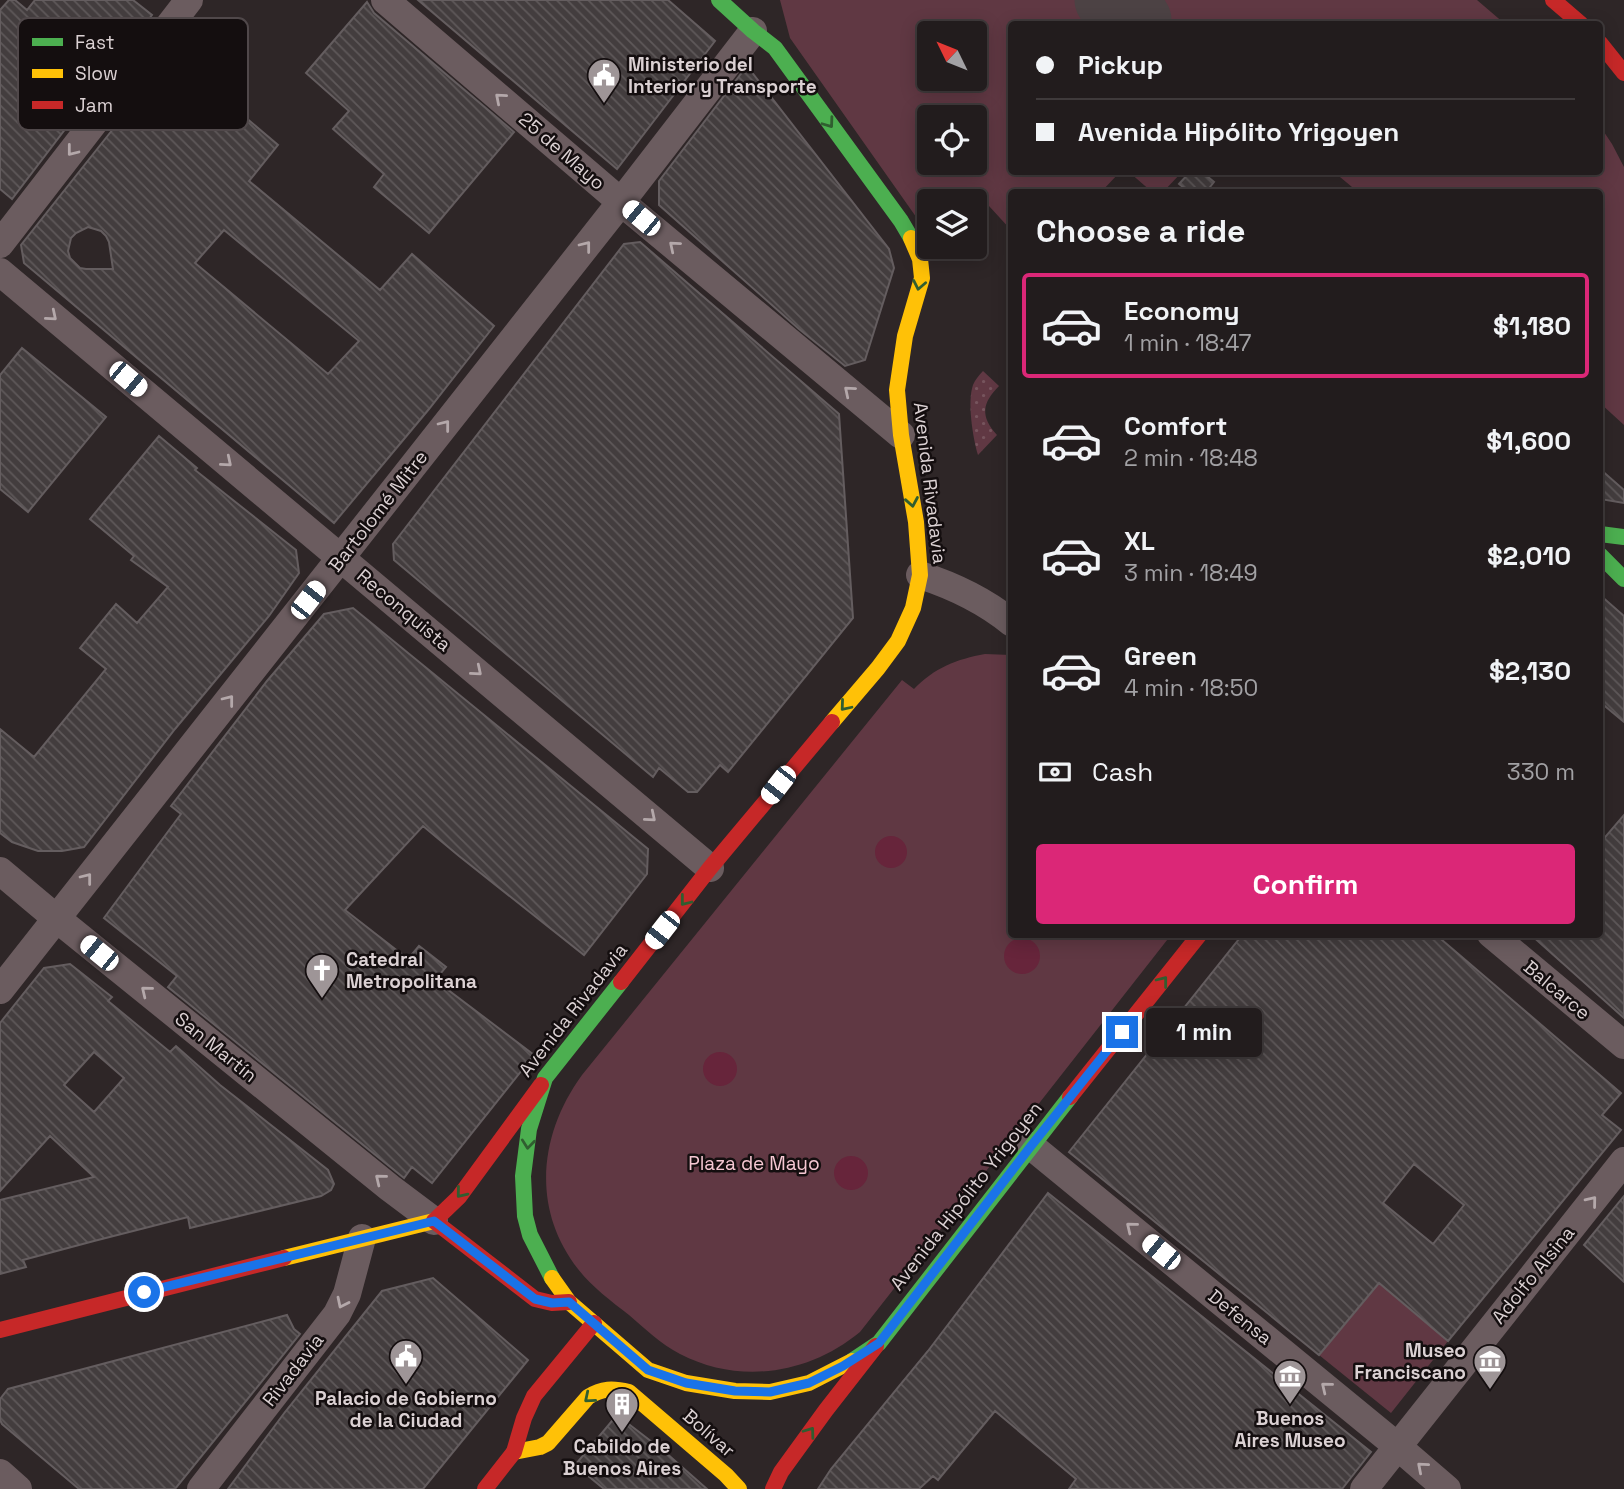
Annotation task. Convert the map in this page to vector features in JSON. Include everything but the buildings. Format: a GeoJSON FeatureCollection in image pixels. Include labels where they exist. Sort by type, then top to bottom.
{"type":"FeatureCollection","features":[{"type":"Feature","properties":{"kind":"main road","name":"Avenida Rivadavia"},"geometry":{"type":"LineString","coordinates":[[434,1221],[459,1197],[545,1078],[710,868],[878,668],[907,624],[913,608],[920,575],[916,522],[901,435],[897,390],[905,336],[922,278],[920,259],[901,221],[766,35],[719,0]]}},
{"type":"Feature","properties":{"kind":"main road"},"geometry":{"type":"LineString","coordinates":[[1553,0],[1578,21]]}},
{"type":"Feature","properties":{"kind":"main road"},"geometry":{"type":"LineString","coordinates":[[1603,46],[1624,73]]}},
{"type":"Feature","properties":{"kind":"main road"},"geometry":{"type":"LineString","coordinates":[[1603,534],[1624,537]]}},
{"type":"Feature","properties":{"kind":"main road"},"geometry":{"type":"LineString","coordinates":[[1603,558],[1624,579]]}},
{"type":"Feature","properties":{"kind":"main road","name":"Avenida Hipólito Yrigoyen"},"geometry":{"type":"LineString","coordinates":[[773,1489],[781,1472],[812,1429],[1031,1146],[1197,938]]}},
{"type":"Feature","properties":{"kind":"main road","name":"Bolívar"},"geometry":{"type":"LineString","coordinates":[[545,1078],[529,1129],[523,1176],[525,1216],[530,1235],[549,1273],[569,1302],[674,1395]]}},
{"type":"Feature","properties":{"kind":"main road"},"geometry":{"type":"LineString","coordinates":[[0,1330],[434,1221],[535,1299],[552,1303],[569,1302]]}},
{"type":"Feature","properties":{"kind":"main road"},"geometry":{"type":"LineString","coordinates":[[485,1489],[514,1452],[534,1396],[594,1323]]}},
{"type":"Feature","properties":{"kind":"main road","name":"Bolívar"},"geometry":{"type":"LineString","coordinates":[[648,1370],[686,1383],[708,1387],[770,1392],[809,1383],[843,1366],[879,1343]]}},
{"type":"Feature","properties":{"kind":"main road","name":"Bolívar"},"geometry":{"type":"LineString","coordinates":[[514,1452],[547,1444],[595,1391],[617,1388],[629,1392],[726,1475],[749,1487]]}},
{"type":"Feature","properties":{"kind":"street"},"geometry":{"type":"LineString","coordinates":[[175,18],[189,0]]}},
{"type":"Feature","properties":{"kind":"street","name":"25 de Mayo"},"geometry":{"type":"LineString","coordinates":[[385,0],[621,202],[901,435]]}},
{"type":"Feature","properties":{"kind":"street","name":"Bartolomé Mitre"},"geometry":{"type":"LineString","coordinates":[[0,990],[621,202],[766,35]]}},
{"type":"Feature","properties":{"kind":"street"},"geometry":{"type":"LineString","coordinates":[[0,244],[88,130]]}},
{"type":"Feature","properties":{"kind":"street","name":"Reconquista"},"geometry":{"type":"LineString","coordinates":[[0,272],[710,868]]}},
{"type":"Feature","properties":{"kind":"street"},"geometry":{"type":"LineString","coordinates":[[920,575],[955,587],[1008,620]]}},
{"type":"Feature","properties":{"kind":"street","name":"San Martín"},"geometry":{"type":"LineString","coordinates":[[0,871],[434,1221]]}},
{"type":"Feature","properties":{"kind":"street","name":"Balcarce"},"geometry":{"type":"LineString","coordinates":[[1496,938],[1624,1045]]}},
{"type":"Feature","properties":{"kind":"street","name":"Defensa"},"geometry":{"type":"LineString","coordinates":[[1031,1146],[1447,1489]]}},
{"type":"Feature","properties":{"kind":"street","name":"Adolfo Alsina"},"geometry":{"type":"LineString","coordinates":[[1364,1489],[1624,1161]]}},
{"type":"Feature","properties":{"kind":"street","name":"Rivadavia"},"geometry":{"type":"LineString","coordinates":[[201,1489],[337,1314],[347,1294],[362,1238]]}},
{"type":"Feature","properties":{"kind":"street"},"geometry":{"type":"LineString","coordinates":[[0,1473],[18,1489]]}},
{"type":"Feature","properties":{"kind":"green space"},"geometry":{"type":"Polygon","coordinates":[[[780,0],[1477,0],[1502,21],[1008,21],[1008,175],[1117,175],[1104,189],[1008,189],[1008,227],[989,206],[987,189],[917,189],[917,218],[790,38],[780,0]]]}},
{"type":"Feature","properties":{"kind":"green space"},"geometry":{"type":"Polygon","coordinates":[[[1603,130],[1624,167],[1624,425],[1603,406],[1603,189],[1354,189],[1338,175],[1603,175],[1603,130]]]}},
{"type":"Feature","properties":{"kind":"green space"},"geometry":{"type":"Polygon","coordinates":[[[1132,175],[1179,175],[1166,189],[1149,189],[1132,175]]]}},
{"type":"Feature","properties":{"kind":"green space"},"geometry":{"type":"Polygon","coordinates":[[[983,371],[999,386],[989,398],[985,410],[988,422],[997,435],[978,455],[973,430],[971,392],[983,371]]]}},
{"type":"Feature","properties":{"kind":"green space","name":"Plaza de Mayo"},"geometry":{"type":"Polygon","coordinates":[[[985,654],[1008,655],[1008,938],[1169,938],[860,1332],[819,1358],[796,1366],[750,1372],[703,1364],[666,1346],[602,1294],[578,1269],[563,1246],[547,1197],[549,1146],[557,1122],[582,1075],[902,680],[914,689],[930,675],[965,659],[985,654]]]}},
{"type":"Feature","properties":{"kind":"green space"},"geometry":{"type":"Polygon","coordinates":[[[1379,1283],[1448,1341],[1391,1413],[1319,1355],[1379,1283]]]}},
{"type":"Feature","properties":{"kind":"shaded area"},"geometry":{"type":"Polygon","coordinates":[[[891,836],[902,841],[907,852],[902,863],[891,868],[880,863],[875,852],[880,841],[891,836]]]}},
{"type":"Feature","properties":{"kind":"shaded area"},"geometry":{"type":"Polygon","coordinates":[[[1022,938],[1035,943],[1040,956],[1035,969],[1022,974],[1009,969],[1004,956],[1009,943],[1022,938]]]}},
{"type":"Feature","properties":{"kind":"shaded area"},"geometry":{"type":"Polygon","coordinates":[[[720,1052],[732,1057],[737,1069],[732,1081],[720,1086],[708,1081],[703,1069],[708,1057],[720,1052]]]}},
{"type":"Feature","properties":{"kind":"shaded area"},"geometry":{"type":"Polygon","coordinates":[[[851,1156],[863,1161],[868,1173],[863,1185],[851,1190],[839,1185],[834,1173],[839,1161],[851,1156]]]}},
{"type":"Feature","properties":{"kind":"taxiway"},"geometry":{"type":"LineString","coordinates":[[1107,0],[1139,20]]}},
{"type":"Feature","properties":{"kind":"traffic: fast"},"geometry":{"type":"LineString","coordinates":[[719,0],[775,48],[911,238]]}},
{"type":"Feature","properties":{"kind":"traffic: fast"},"geometry":{"type":"LineString","coordinates":[[1603,534],[1624,537]]}},
{"type":"Feature","properties":{"kind":"traffic: fast"},"geometry":{"type":"LineString","coordinates":[[1603,558],[1624,579]]}},
{"type":"Feature","properties":{"kind":"traffic: fast"},"geometry":{"type":"LineString","coordinates":[[552,1278],[530,1235],[525,1216],[523,1176],[529,1129],[545,1078],[621,982]]}},
{"type":"Feature","properties":{"kind":"traffic: fast"},"geometry":{"type":"LineString","coordinates":[[852,1361],[879,1343],[1070,1097]]}},
{"type":"Feature","properties":{"kind":"traffic: slow"},"geometry":{"type":"LineString","coordinates":[[832,722],[898,641],[913,608],[920,575],[916,522],[901,435],[897,390],[905,336],[922,278],[920,259],[911,238]]}},
{"type":"Feature","properties":{"kind":"traffic: slow"},"geometry":{"type":"LineString","coordinates":[[284,1258],[434,1221]]}},
{"type":"Feature","properties":{"kind":"traffic: slow"},"geometry":{"type":"LineString","coordinates":[[552,1278],[569,1302],[648,1370],[686,1383],[735,1391],[770,1392],[809,1383],[852,1361]]}},
{"type":"Feature","properties":{"kind":"traffic: slow"},"geometry":{"type":"LineString","coordinates":[[514,1452],[548,1443],[593,1394],[608,1390],[623,1391],[629,1392],[739,1489]]}},
{"type":"Feature","properties":{"kind":"traffic: jam"},"geometry":{"type":"LineString","coordinates":[[1553,0],[1578,21]]}},
{"type":"Feature","properties":{"kind":"traffic: jam"},"geometry":{"type":"LineString","coordinates":[[1603,47],[1624,73]]}},
{"type":"Feature","properties":{"kind":"traffic: jam"},"geometry":{"type":"LineString","coordinates":[[621,982],[710,868],[832,722]]}},
{"type":"Feature","properties":{"kind":"traffic: jam"},"geometry":{"type":"LineString","coordinates":[[1070,1097],[1197,938]]}},
{"type":"Feature","properties":{"kind":"traffic: jam"},"geometry":{"type":"LineString","coordinates":[[434,1221],[459,1197],[541,1085]]}},
{"type":"Feature","properties":{"kind":"traffic: jam"},"geometry":{"type":"LineString","coordinates":[[434,1221],[535,1299],[552,1303],[569,1302]]}},
{"type":"Feature","properties":{"kind":"traffic: jam"},"geometry":{"type":"LineString","coordinates":[[0,1330],[284,1258]]}},
{"type":"Feature","properties":{"kind":"traffic: jam"},"geometry":{"type":"LineString","coordinates":[[485,1489],[514,1452],[534,1396],[594,1323]]}},
{"type":"Feature","properties":{"kind":"traffic: jam"},"geometry":{"type":"LineString","coordinates":[[773,1489],[781,1472],[876,1346]]}},
{"type":"Feature","properties":{"kind":"place","name":"Ministerio del Interior y Transporte"},"geometry":{"type":"Point","coordinates":[604,105]}},
{"type":"Feature","properties":{"kind":"place","name":"Catedral Metropolitana"},"geometry":{"type":"Point","coordinates":[322,1000]}},
{"type":"Feature","properties":{"kind":"place","name":"Palacio de Gobierno de la Ciudad"},"geometry":{"type":"Point","coordinates":[406,1386]}},
{"type":"Feature","properties":{"kind":"place","name":"Museo Franciscano"},"geometry":{"type":"Point","coordinates":[1490,1391]}},
{"type":"Feature","properties":{"kind":"place","name":"Buenos Aires Museo"},"geometry":{"type":"Point","coordinates":[1290,1406]}},
{"type":"Feature","properties":{"kind":"place","name":"Cabildo de Buenos Aires"},"geometry":{"type":"Point","coordinates":[622,1434]}},
{"type":"Feature","properties":{"kind":"route"},"geometry":{"type":"LineString","coordinates":[[144,1292],[434,1221],[535,1299],[552,1303],[569,1302],[648,1370],[686,1383],[735,1391],[770,1392],[809,1383],[843,1366],[879,1343],[1122,1032]]}}]}
